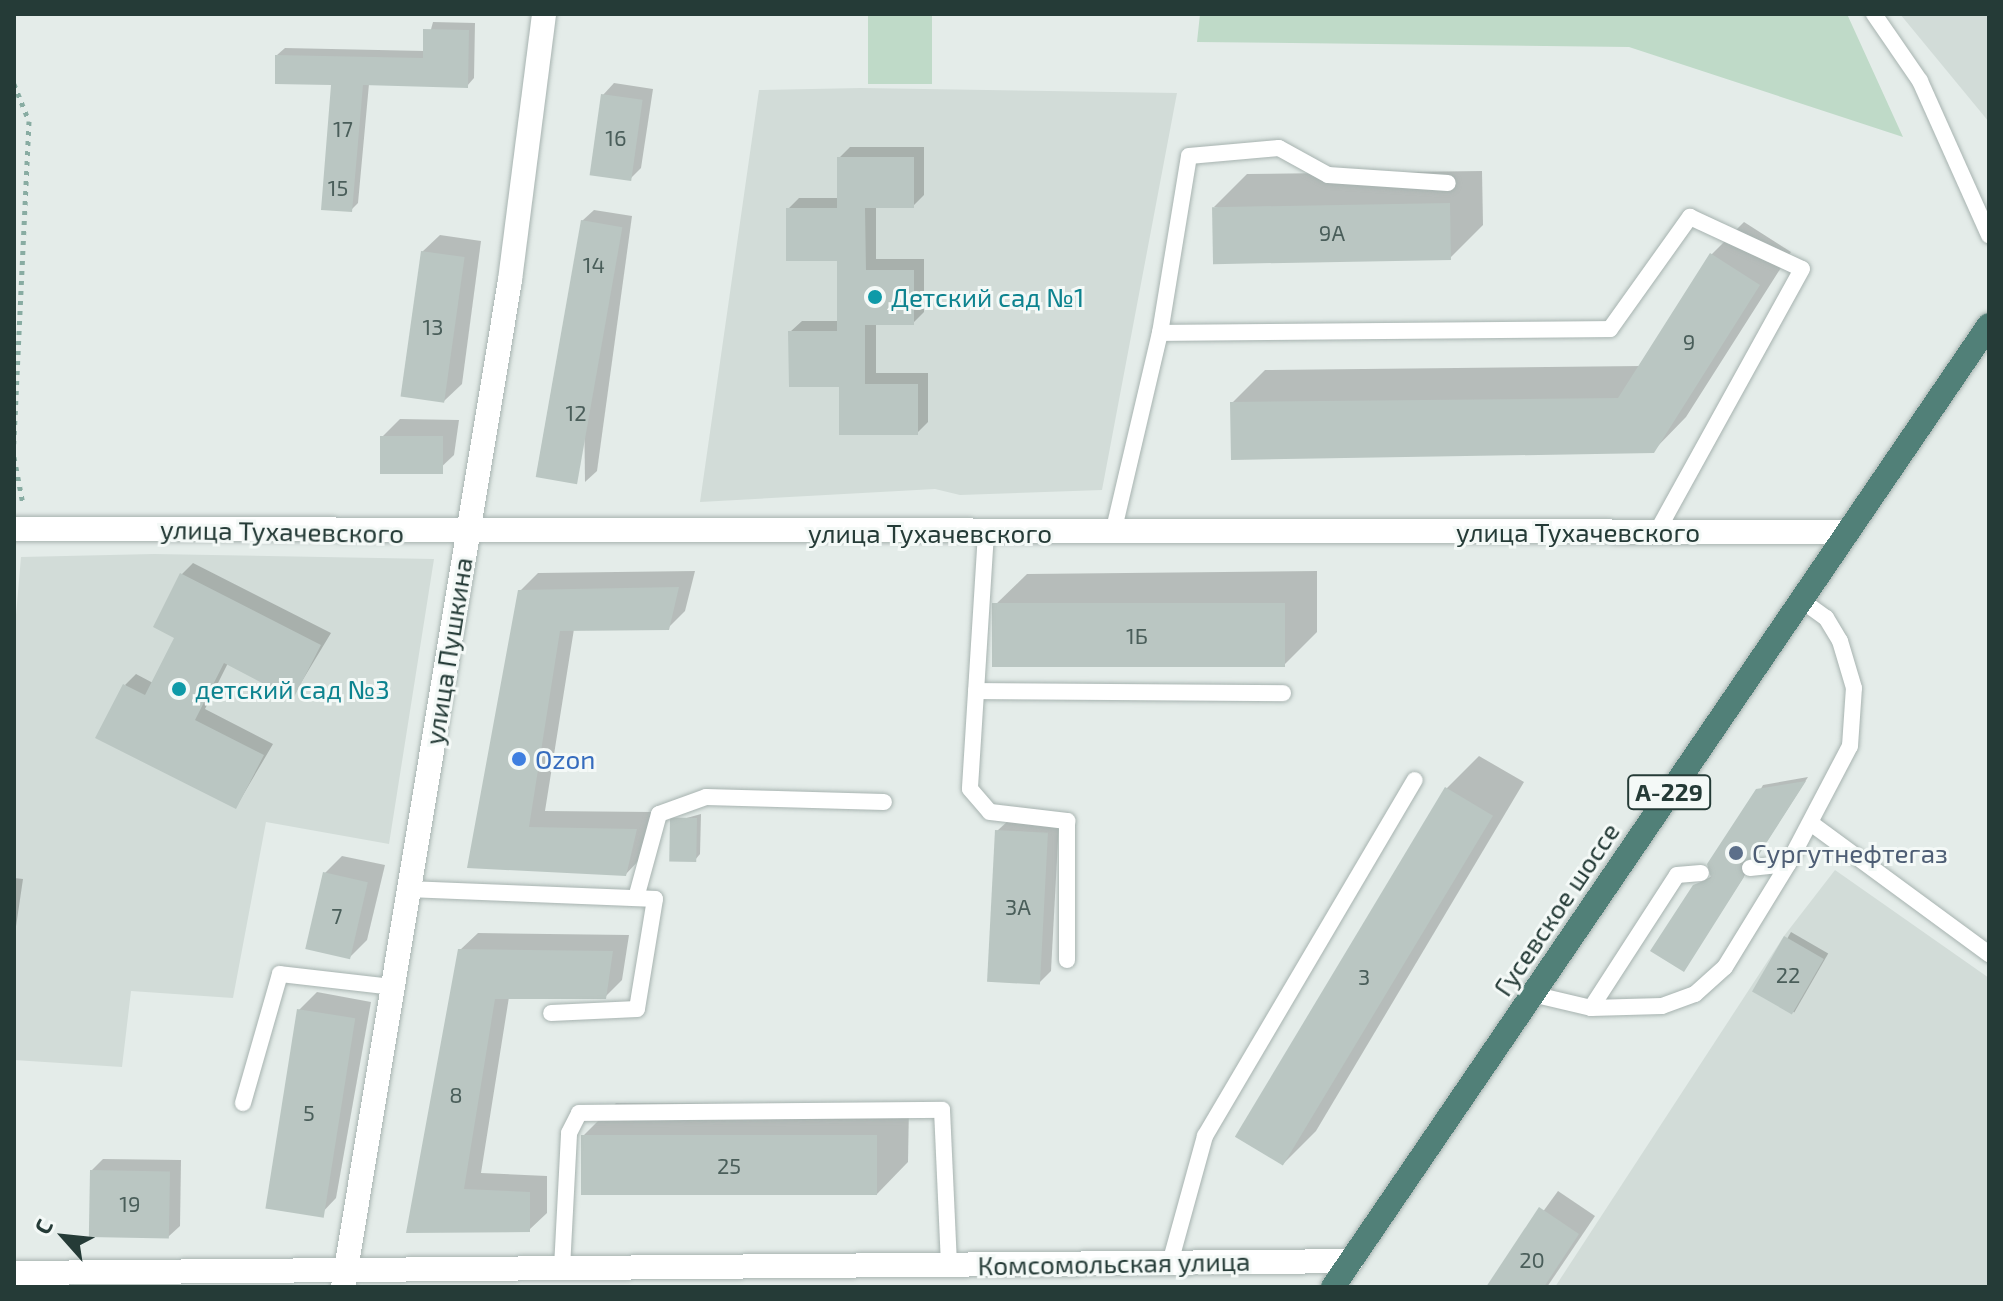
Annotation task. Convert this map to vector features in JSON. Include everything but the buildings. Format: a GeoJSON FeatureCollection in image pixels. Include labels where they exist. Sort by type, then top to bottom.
{"type":"FeatureCollection","features":[{"type":"Feature","properties":{"kind":"highway","name":"Гусевское шоссе"},"geometry":{"type":"LineString","coordinates":[[1333,1287],[1989,325]]}},
{"type":"Feature","properties":{"kind":"street","name":"улица Пушкина"},"geometry":{"type":"LineString","coordinates":[[344,1278],[467,533],[544,14]]}},
{"type":"Feature","properties":{"kind":"street","name":"улица Тухачевского"},"geometry":{"type":"LineString","coordinates":[[21,529],[467,533],[1845,532]]}},
{"type":"Feature","properties":{"kind":"street","name":"Комсомольская улица"},"geometry":{"type":"LineString","coordinates":[[14,1273],[512,1278],[562,1268],[1351,1261]]}},
{"type":"Feature","properties":{"kind":"lane"},"geometry":{"type":"LineString","coordinates":[[1874,14],[1920,81],[1989,235]]}},
{"type":"Feature","properties":{"kind":"lane"},"geometry":{"type":"LineString","coordinates":[[1113,533],[1160,333],[1189,156],[1279,148],[1328,175],[1448,183]]}},
{"type":"Feature","properties":{"kind":"lane"},"geometry":{"type":"LineString","coordinates":[[1160,333],[1610,329],[1690,217],[1802,269],[1657,532]]}},
{"type":"Feature","properties":{"kind":"lane"},"geometry":{"type":"LineString","coordinates":[[986,533],[970,789],[990,812],[1067,821],[1067,960]]}},
{"type":"Feature","properties":{"kind":"lane"},"geometry":{"type":"LineString","coordinates":[[1532,994],[1591,1008],[1648,1008],[1695,994],[1725,967],[1812,824],[1850,746],[1854,688],[1833,630],[1800,599]]}},
{"type":"Feature","properties":{"kind":"lane"},"geometry":{"type":"LineString","coordinates":[[976,691],[1283,693]]}},
{"type":"Feature","properties":{"kind":"lane"},"geometry":{"type":"LineString","coordinates":[[1170,1263],[1205,1136],[1415,780]]}},
{"type":"Feature","properties":{"kind":"lane"},"geometry":{"type":"LineString","coordinates":[[636,898],[659,814],[706,797],[884,802]]}},
{"type":"Feature","properties":{"kind":"lane"},"geometry":{"type":"LineString","coordinates":[[1812,824],[1989,954]]}},
{"type":"Feature","properties":{"kind":"lane"},"geometry":{"type":"LineString","coordinates":[[1750,868],[1788,864]]}},
{"type":"Feature","properties":{"kind":"lane"},"geometry":{"type":"LineString","coordinates":[[1591,1008],[1677,875],[1701,873]]}},
{"type":"Feature","properties":{"kind":"lane"},"geometry":{"type":"LineString","coordinates":[[409,889],[655,899],[637,1009],[551,1013]]}},
{"type":"Feature","properties":{"kind":"lane"},"geometry":{"type":"LineString","coordinates":[[243,1103],[280,974],[392,987]]}},
{"type":"Feature","properties":{"kind":"lane"},"geometry":{"type":"LineString","coordinates":[[562,1268],[569,1133],[579,1113],[595,1112],[942,1110],[949,1265]]}},
{"type":"Feature","properties":{"kind":"path"},"geometry":{"type":"LineString","coordinates":[[14,84],[29,121],[14,444]]}},
{"type":"Feature","properties":{"kind":"path"},"geometry":{"type":"LineString","coordinates":[[14,457],[21,529]]}},
{"type":"Feature","properties":{"kind":"shaded area"},"geometry":{"type":"Polygon","coordinates":[[[1900,14],[1989,14],[1989,122],[1900,14]]]}},
{"type":"Feature","properties":{"kind":"shaded area"},"geometry":{"type":"Polygon","coordinates":[[[861,88],[1177,93],[1102,490],[960,495],[935,489],[700,502],[759,90],[861,88]]]}},
{"type":"Feature","properties":{"kind":"shaded area"},"geometry":{"type":"Polygon","coordinates":[[[154,554],[434,559],[389,844],[266,822],[233,998],[131,991],[122,1067],[14,1060],[14,638],[21,557],[154,554]]]}},
{"type":"Feature","properties":{"kind":"shaded area"},"geometry":{"type":"Polygon","coordinates":[[[1835,870],[1989,978],[1989,1287],[1555,1287],[1784,936],[1835,870]]]}},
{"type":"Feature","properties":{"kind":"green space"},"geometry":{"type":"Polygon","coordinates":[[[868,14],[932,14],[932,84],[868,84],[868,14]]]}},
{"type":"Feature","properties":{"kind":"green space"},"geometry":{"type":"Polygon","coordinates":[[[1200,14],[1847,14],[1903,137],[1629,47],[1197,42],[1200,14]]]}},
{"type":"Feature","properties":{"kind":"place","name":"Детский сад №1"},"geometry":{"type":"Point","coordinates":[875,297]}},
{"type":"Feature","properties":{"kind":"place","name":"детский сад №3"},"geometry":{"type":"Point","coordinates":[179,689]}},
{"type":"Feature","properties":{"kind":"place","name":"Ozon"},"geometry":{"type":"Point","coordinates":[519,759]}},
{"type":"Feature","properties":{"kind":"place","name":"Сургутнефтегаз"},"geometry":{"type":"Point","coordinates":[1736,853]}}]}
